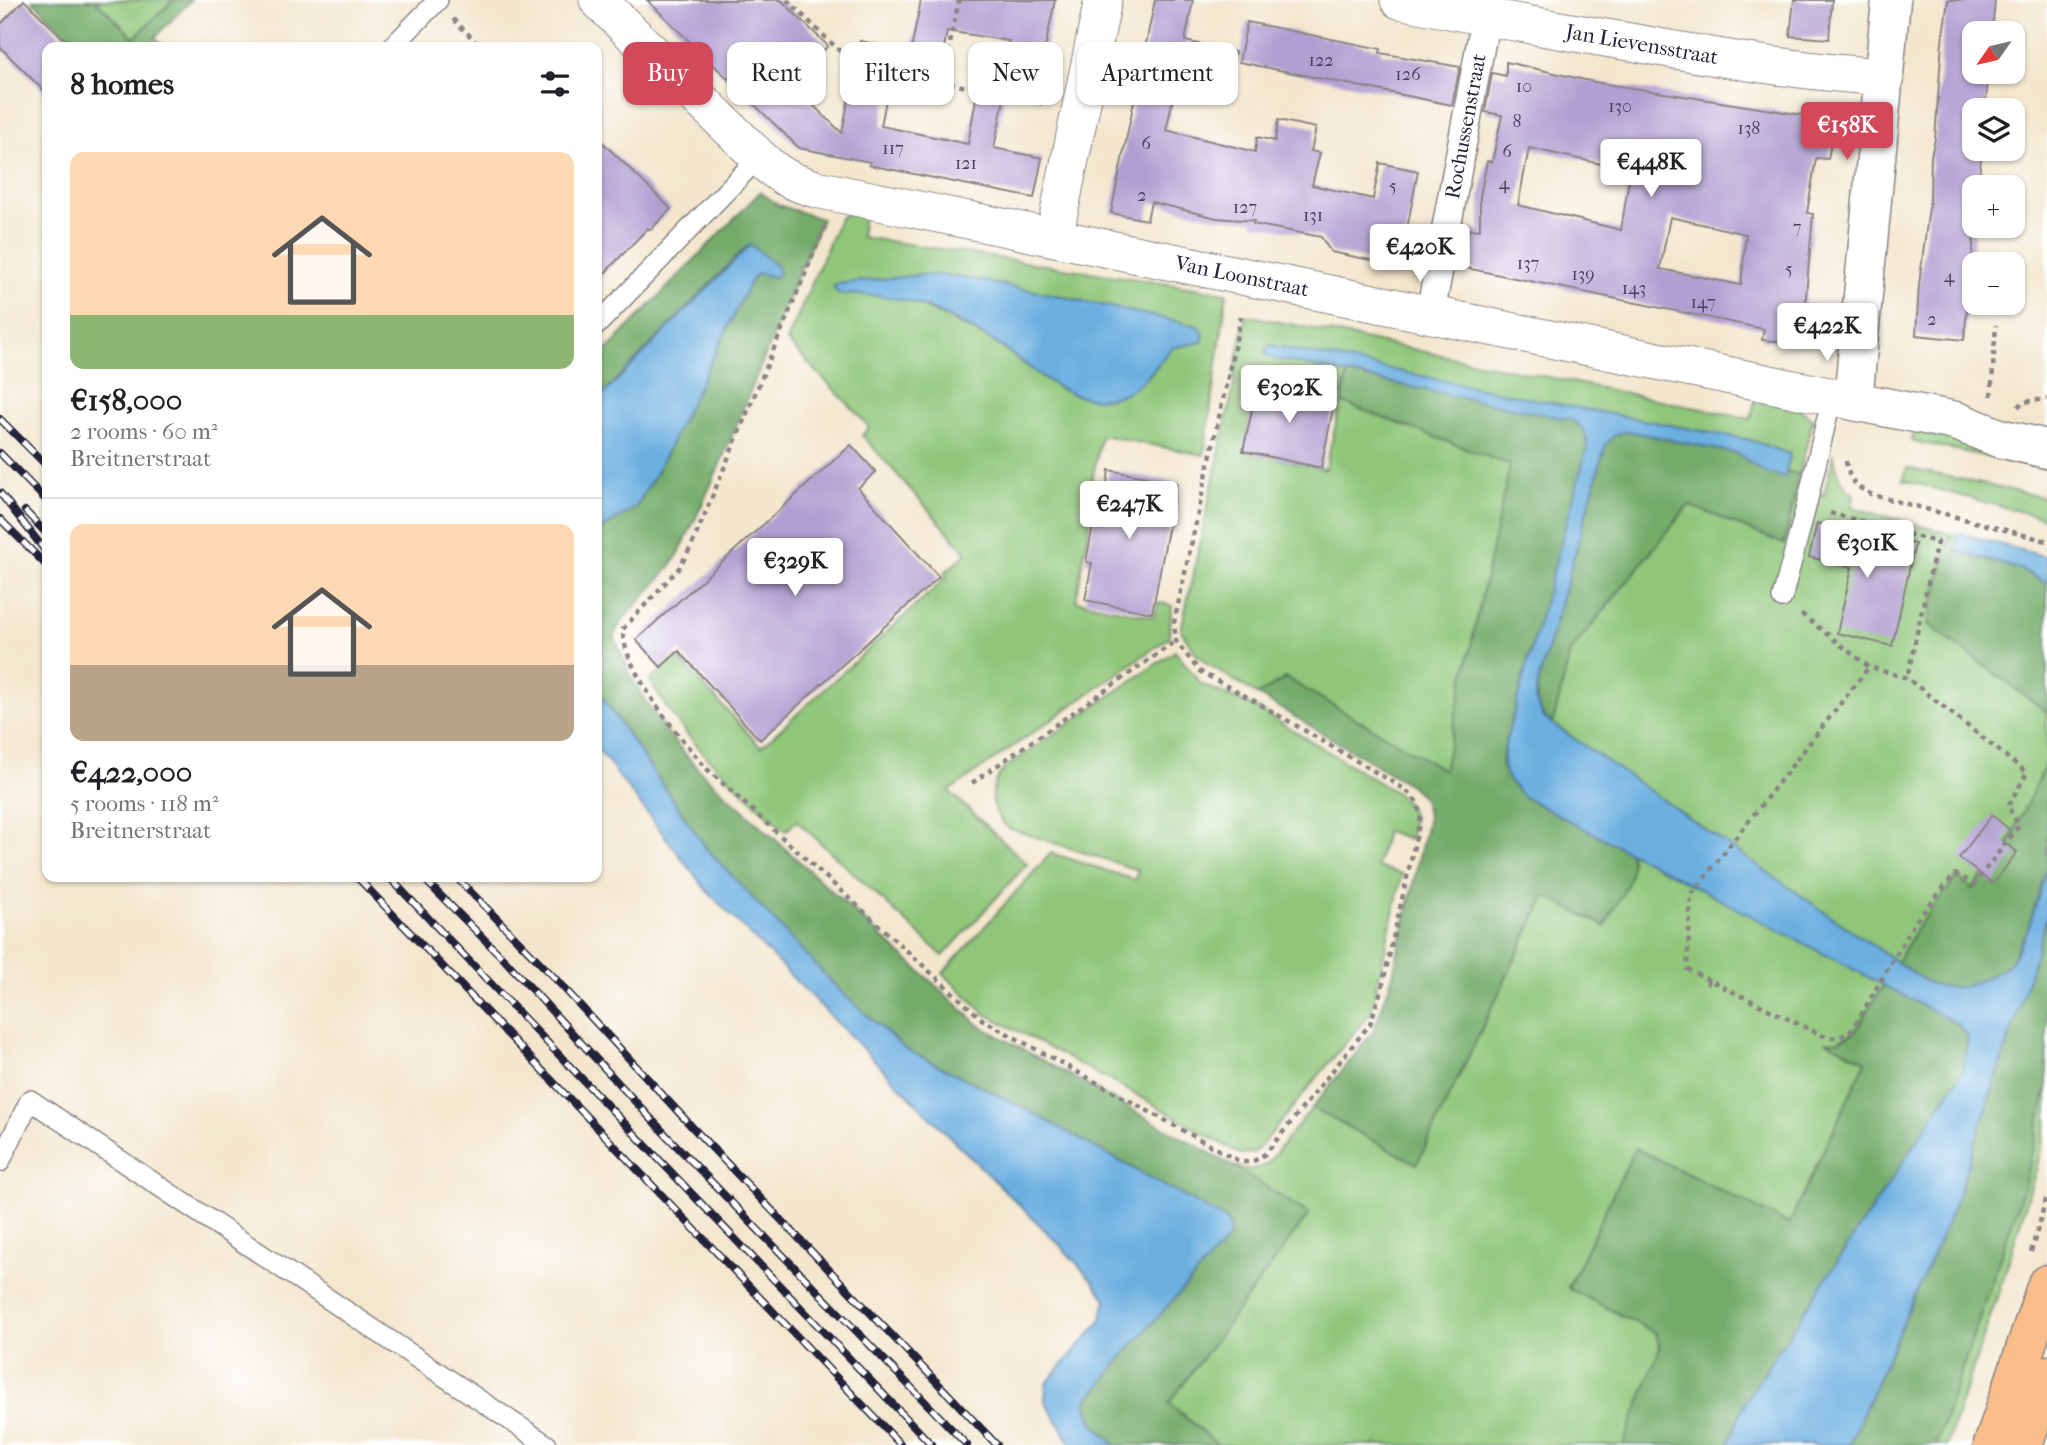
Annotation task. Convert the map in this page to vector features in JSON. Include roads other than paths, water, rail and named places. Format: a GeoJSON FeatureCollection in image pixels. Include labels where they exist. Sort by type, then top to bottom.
{"type":"FeatureCollection","features":[{"type":"Feature","properties":{"kind":"main road"},"geometry":{"type":"LineString","coordinates":[[1993,1445],[2047,1283]]}},
{"type":"Feature","properties":{"kind":"main road"},"geometry":{"type":"LineString","coordinates":[[2023,1445],[2047,1375]]}},
{"type":"Feature","properties":{"kind":"street","name":"Van Loonstraat"},"geometry":{"type":"LineString","coordinates":[[598,0],[775,172],[794,183],[1956,421],[1999,439],[2047,449]]}},
{"type":"Feature","properties":{"kind":"street"},"geometry":{"type":"LineString","coordinates":[[1054,237],[1103,0]]}},
{"type":"Feature","properties":{"kind":"street","name":"Jan Lievensstraat"},"geometry":{"type":"LineString","coordinates":[[1399,0],[1487,9],[1750,63],[1885,78]]}},
{"type":"Feature","properties":{"kind":"street"},"geometry":{"type":"LineString","coordinates":[[1843,399],[1885,78],[1891,0]]}},
{"type":"Feature","properties":{"kind":"street","name":"Rochussenstraat"},"geometry":{"type":"LineString","coordinates":[[1430,315],[1487,9]]}},
{"type":"Feature","properties":{"kind":"street","name":"Van Loonstraat"},"geometry":{"type":"LineString","coordinates":[[1956,421],[2007,417],[2047,420]]}},
{"type":"Feature","properties":{"kind":"lane"},"geometry":{"type":"LineString","coordinates":[[397,42],[438,0]]}},
{"type":"Feature","properties":{"kind":"lane"},"geometry":{"type":"LineString","coordinates":[[602,320],[759,157]]}},
{"type":"Feature","properties":{"kind":"lane"},"geometry":{"type":"LineString","coordinates":[[1782,598],[1806,507],[1843,399]]}},
{"type":"Feature","properties":{"kind":"lane"},"geometry":{"type":"LineString","coordinates":[[0,1162],[30,1100],[547,1445]]}},
{"type":"Feature","properties":{"kind":"water"},"geometry":{"type":"Polygon","coordinates":[[[750,245],[777,267],[779,274],[774,277],[760,273],[752,278],[658,469],[636,507],[602,529],[602,396],[750,245]]]}},
{"type":"Feature","properties":{"kind":"water"},"geometry":{"type":"Polygon","coordinates":[[[920,275],[946,275],[1050,294],[1198,326],[1204,334],[1202,342],[1172,348],[1146,378],[1127,392],[1107,398],[1089,398],[1054,384],[990,339],[936,311],[898,299],[839,294],[833,288],[837,284],[920,275]]]}},
{"type":"Feature","properties":{"kind":"water"},"geometry":{"type":"Polygon","coordinates":[[[1270,345],[1750,440],[1790,454],[1785,478],[1762,471],[1739,454],[1628,431],[1612,438],[1605,447],[1539,679],[1535,698],[1543,717],[1934,985],[1968,985],[1994,974],[2010,962],[2028,929],[2047,867],[2047,916],[1954,1207],[1849,1445],[1728,1445],[1746,1400],[1963,1071],[1968,1037],[1958,1024],[1524,797],[1507,777],[1503,767],[1506,741],[1588,445],[1579,425],[1572,420],[1272,358],[1266,354],[1270,345]]]}},
{"type":"Feature","properties":{"kind":"water"},"geometry":{"type":"Polygon","coordinates":[[[1960,533],[2047,557],[2047,583],[2022,570],[1956,550],[1960,533]]]}},
{"type":"Feature","properties":{"kind":"water"},"geometry":{"type":"Polygon","coordinates":[[[602,697],[706,848],[839,990],[905,1049],[1024,1108],[1226,1220],[1230,1228],[1228,1239],[1128,1350],[1086,1402],[1092,1422],[1115,1445],[1072,1445],[1045,1401],[1046,1384],[1100,1322],[1106,1300],[1092,1280],[707,891],[602,754],[602,697]]]}},
{"type":"Feature","properties":{"kind":"railway"},"geometry":{"type":"LineString","coordinates":[[0,419],[42,461]]}},
{"type":"Feature","properties":{"kind":"railway"},"geometry":{"type":"LineString","coordinates":[[0,453],[42,496]]}},
{"type":"Feature","properties":{"kind":"railway"},"geometry":{"type":"LineString","coordinates":[[0,493],[42,547]]}},
{"type":"Feature","properties":{"kind":"railway"},"geometry":{"type":"LineString","coordinates":[[25,511],[42,529]]}},
{"type":"Feature","properties":{"kind":"railway"},"geometry":{"type":"LineString","coordinates":[[0,519],[42,561]]}},
{"type":"Feature","properties":{"kind":"railway"},"geometry":{"type":"LineString","coordinates":[[362,882],[901,1445]]}},
{"type":"Feature","properties":{"kind":"railway"},"geometry":{"type":"LineString","coordinates":[[394,882],[932,1445]]}},
{"type":"Feature","properties":{"kind":"railway"},"geometry":{"type":"LineString","coordinates":[[427,882],[503,958],[667,1136],[967,1445]]}},
{"type":"Feature","properties":{"kind":"railway"},"geometry":{"type":"LineString","coordinates":[[461,882],[997,1445]]}}]}
